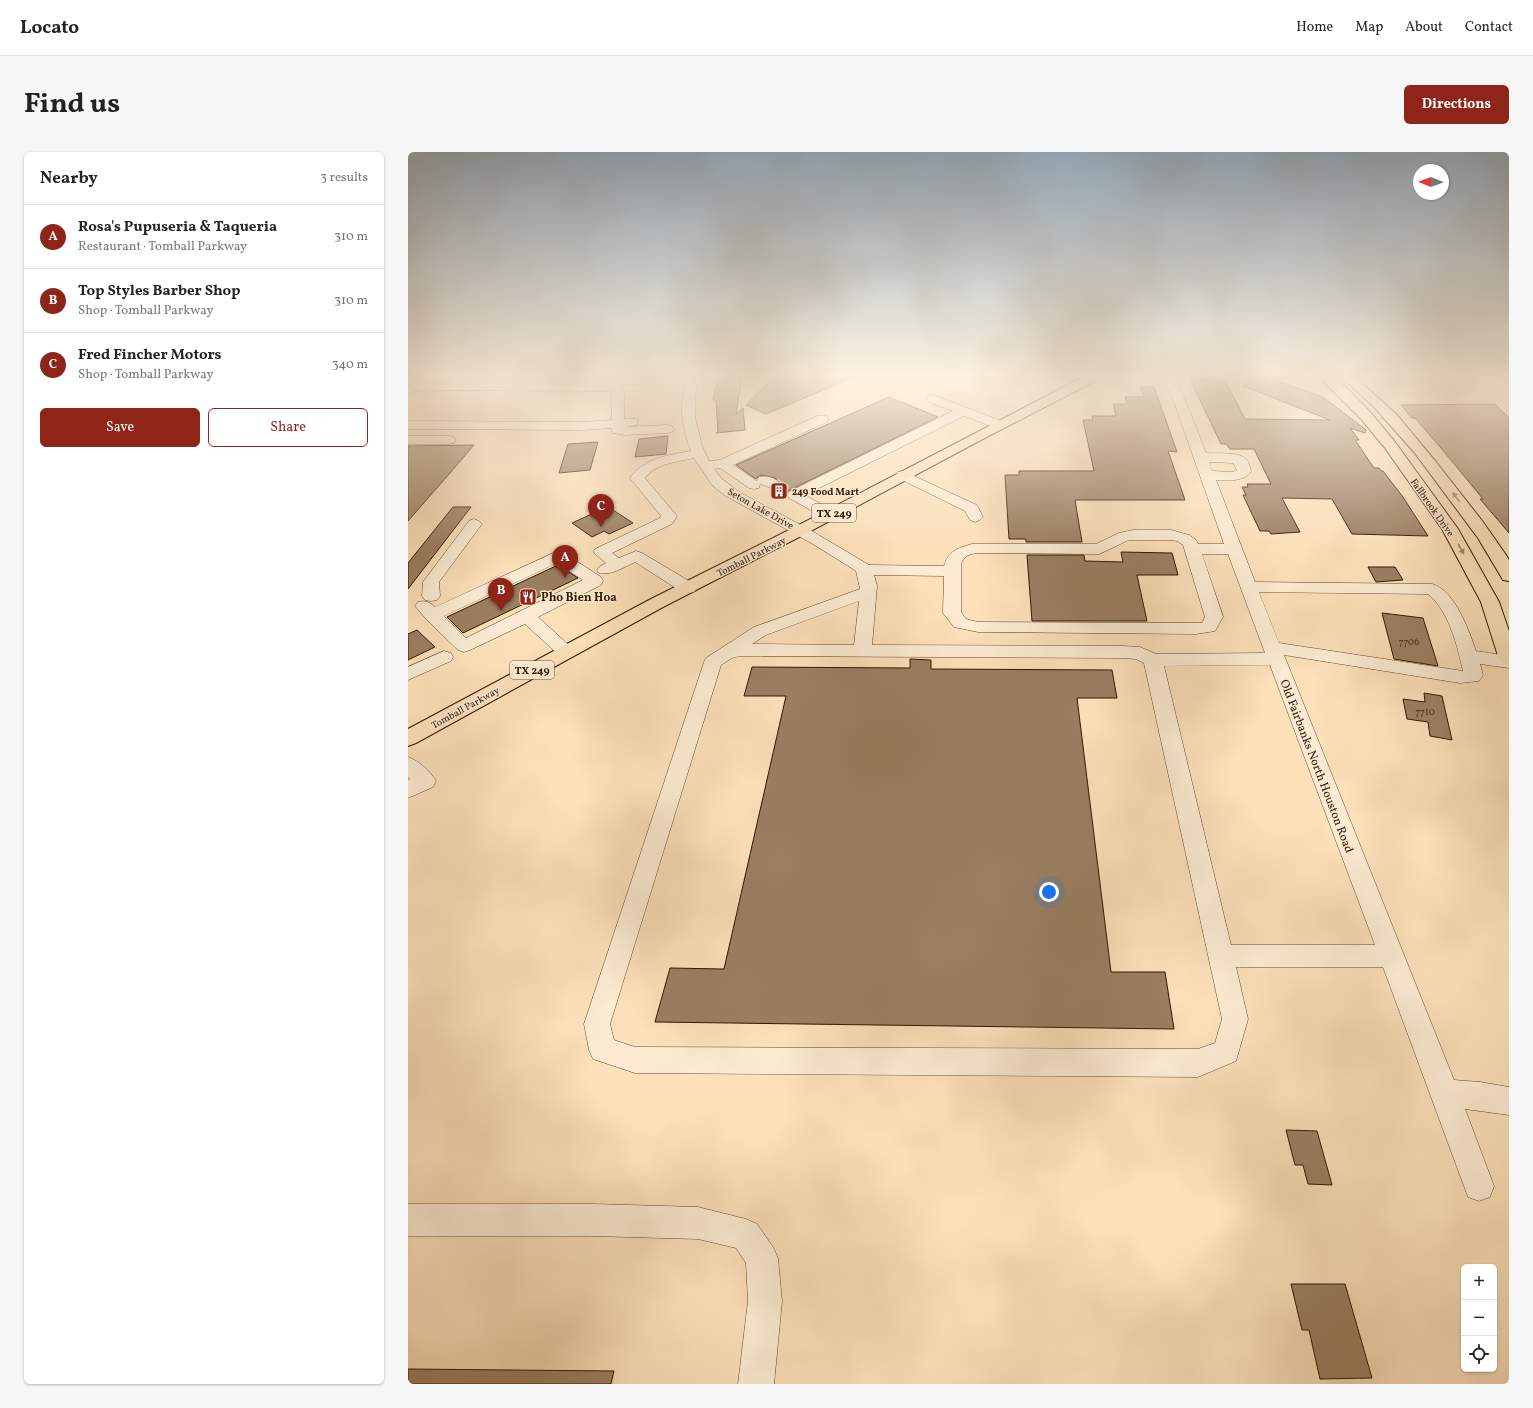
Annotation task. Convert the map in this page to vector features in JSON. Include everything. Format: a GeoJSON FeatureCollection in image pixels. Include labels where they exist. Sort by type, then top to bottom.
{"type":"FeatureCollection","features":[{"type":"Feature","properties":{"kind":"main road","name":"Tomball Parkway"},"geometry":{"type":"LineString","coordinates":[[408,738],[657,603],[801,530],[984,433]]}},
{"type":"Feature","properties":{"kind":"main road","name":"Fallbrook Drive"},"geometry":{"type":"LineString","coordinates":[[1381,433],[1450,529],[1490,602],[1509,660]]}},
{"type":"Feature","properties":{"kind":"main road","name":"Fallbrook Drive"},"geometry":{"type":"LineString","coordinates":[[1406,433],[1417,446],[1507,568]]}},
{"type":"Feature","properties":{"kind":"main road"},"geometry":{"type":"LineString","coordinates":[[1390,445],[1417,446]]}},
{"type":"Feature","properties":{"kind":"street"},"geometry":{"type":"LineString","coordinates":[[478,438],[483,433]]}},
{"type":"Feature","properties":{"kind":"street","name":"Seton Lake Drive"},"geometry":{"type":"LineString","coordinates":[[693,433],[703,460],[717,482],[734,494],[801,530],[843,555],[864,570]]}},
{"type":"Feature","properties":{"kind":"street"},"geometry":{"type":"LineString","coordinates":[[723,464],[790,433]]}},
{"type":"Feature","properties":{"kind":"street"},"geometry":{"type":"LineString","coordinates":[[830,514],[790,494],[917,433]]}},
{"type":"Feature","properties":{"kind":"street","name":"Old Fairbanks North Houston Road"},"geometry":{"type":"LineString","coordinates":[[1192,433],[1248,587],[1445,1094],[1479,1186]]}},
{"type":"Feature","properties":{"kind":"street"},"geometry":{"type":"LineString","coordinates":[[408,440],[462,440]]}},
{"type":"Feature","properties":{"kind":"street"},"geometry":{"type":"LineString","coordinates":[[617,564],[601,552],[667,521],[669,516],[637,478],[641,471],[657,462],[703,460],[723,464],[764,483]]}},
{"type":"Feature","properties":{"kind":"street"},"geometry":{"type":"LineString","coordinates":[[903,475],[972,508],[975,517]]}},
{"type":"Feature","properties":{"kind":"street"},"geometry":{"type":"LineString","coordinates":[[429,606],[558,556],[595,581],[464,646],[429,606],[431,582],[474,524]]}},
{"type":"Feature","properties":{"kind":"street"},"geometry":{"type":"LineString","coordinates":[[1171,535],[1183,538],[1190,543],[1214,617],[1209,627],[1196,629],[978,627],[960,622],[952,613],[952,571],[952,560],[958,554],[978,548],[1099,549],[1125,536],[1171,535]]}},
{"type":"Feature","properties":{"kind":"street"},"geometry":{"type":"LineString","coordinates":[[1192,549],[1234,549]]}},
{"type":"Feature","properties":{"kind":"street"},"geometry":{"type":"LineString","coordinates":[[590,577],[636,556],[688,588]]}},
{"type":"Feature","properties":{"kind":"street"},"geometry":{"type":"LineString","coordinates":[[862,651],[869,586],[864,570],[952,571]]}},
{"type":"Feature","properties":{"kind":"street"},"geometry":{"type":"LineString","coordinates":[[726,653],[740,650],[1123,652],[1140,653],[1153,660],[1274,653],[1468,678],[1472,677],[1474,675],[1460,631],[1441,595],[1437,592],[1424,571]]}},
{"type":"Feature","properties":{"kind":"street"},"geometry":{"type":"LineString","coordinates":[[1248,587],[1427,588],[1437,592]]}},
{"type":"Feature","properties":{"kind":"street"},"geometry":{"type":"LineString","coordinates":[[868,592],[760,631],[713,662],[597,1024],[603,1050],[635,1060],[1198,1063],[1226,1052],[1235,1019],[1153,660]]}},
{"type":"Feature","properties":{"kind":"street"},"geometry":{"type":"LineString","coordinates":[[527,616],[566,652]]}},
{"type":"Feature","properties":{"kind":"street"},"geometry":{"type":"LineString","coordinates":[[408,674],[444,656]]}},
{"type":"Feature","properties":{"kind":"street"},"geometry":{"type":"LineString","coordinates":[[1469,656],[1509,660]]}},
{"type":"Feature","properties":{"kind":"street"},"geometry":{"type":"LineString","coordinates":[[408,765],[425,781],[408,790]]}},
{"type":"Feature","properties":{"kind":"street"},"geometry":{"type":"LineString","coordinates":[[1221,956],[1391,956]]}},
{"type":"Feature","properties":{"kind":"street"},"geometry":{"type":"LineString","coordinates":[[1445,1094],[1480,1096],[1509,1102]]}},
{"type":"Feature","properties":{"kind":"street"},"geometry":{"type":"LineString","coordinates":[[408,1220],[593,1220],[698,1223],[746,1235],[762,1258],[765,1302],[756,1384]]}},
{"type":"Feature","properties":{"kind":"building"},"geometry":{"type":"Polygon","coordinates":[[[807,433],[905,433],[788,491],[785,495],[776,490],[780,489],[782,485],[775,478],[762,475],[756,479],[736,465],[807,433]]]}},
{"type":"Feature","properties":{"kind":"building"},"geometry":{"type":"Polygon","coordinates":[[[1086,433],[1170,433],[1177,452],[1168,451],[1185,500],[1075,500],[1082,542],[1026,542],[1026,539],[1009,539],[1005,475],[1019,475],[1019,471],[1094,471],[1086,433]]]}},
{"type":"Feature","properties":{"kind":"building"},"geometry":{"type":"Polygon","coordinates":[[[1216,433],[1354,433],[1359,440],[1355,440],[1374,468],[1379,468],[1383,471],[1403,497],[1428,536],[1352,534],[1332,499],[1282,498],[1300,532],[1271,534],[1269,531],[1260,531],[1243,495],[1246,495],[1242,487],[1248,487],[1247,484],[1271,484],[1254,449],[1230,449],[1226,444],[1221,444],[1216,433]]]}},
{"type":"Feature","properties":{"kind":"building"},"geometry":{"type":"Polygon","coordinates":[[[1428,433],[1509,433],[1509,533],[1480,499],[1483,499],[1428,433]]]}},
{"type":"Feature","properties":{"kind":"building"},"geometry":{"type":"Polygon","coordinates":[[[668,436],[666,454],[635,457],[639,439],[668,436]]]}},
{"type":"Feature","properties":{"kind":"building"},"geometry":{"type":"Polygon","coordinates":[[[598,442],[590,470],[559,473],[568,444],[598,442]]]}},
{"type":"Feature","properties":{"kind":"building"},"geometry":{"type":"Polygon","coordinates":[[[474,445],[450,473],[408,521],[408,446],[474,445]]]}},
{"type":"Feature","properties":{"kind":"building"},"geometry":{"type":"Polygon","coordinates":[[[453,507],[471,507],[408,589],[408,563],[453,507]]]}},
{"type":"Feature","properties":{"kind":"building"},"geometry":{"type":"Polygon","coordinates":[[[613,510],[633,523],[609,534],[604,531],[592,537],[572,523],[594,513],[599,516],[613,510]]]}},
{"type":"Feature","properties":{"kind":"building"},"geometry":{"type":"Polygon","coordinates":[[[1121,552],[1172,553],[1178,575],[1137,575],[1147,621],[1032,621],[1027,555],[1084,555],[1085,561],[1123,562],[1121,552]]]}},
{"type":"Feature","properties":{"kind":"building"},"geometry":{"type":"Polygon","coordinates":[[[558,565],[578,578],[463,633],[447,617],[558,565]]]}},
{"type":"Feature","properties":{"kind":"building"},"geometry":{"type":"Polygon","coordinates":[[[1368,567],[1395,567],[1403,580],[1376,582],[1368,567]]]}},
{"type":"Feature","properties":{"kind":"building"},"geometry":{"type":"Polygon","coordinates":[[[1382,613],[1423,618],[1438,666],[1394,659],[1382,613]]]}},
{"type":"Feature","properties":{"kind":"building"},"geometry":{"type":"Polygon","coordinates":[[[417,630],[435,647],[408,660],[408,634],[417,630]]]}},
{"type":"Feature","properties":{"kind":"building"},"geometry":{"type":"Polygon","coordinates":[[[910,659],[931,660],[931,669],[1112,670],[1117,698],[1077,698],[1111,972],[1165,972],[1174,1029],[655,1022],[670,968],[724,969],[786,696],[744,696],[752,667],[910,668],[910,659]]]}},
{"type":"Feature","properties":{"kind":"building"},"geometry":{"type":"Polygon","coordinates":[[[1424,693],[1442,696],[1452,740],[1430,736],[1428,722],[1407,719],[1403,699],[1425,702],[1424,693]]]}},
{"type":"Feature","properties":{"kind":"building"},"geometry":{"type":"Polygon","coordinates":[[[1286,1130],[1317,1131],[1332,1185],[1308,1184],[1303,1165],[1295,1165],[1286,1130]]]}},
{"type":"Feature","properties":{"kind":"building"},"geometry":{"type":"Polygon","coordinates":[[[1291,1284],[1345,1284],[1372,1378],[1320,1379],[1309,1330],[1302,1330],[1291,1284]]]}},
{"type":"Feature","properties":{"kind":"building"},"geometry":{"type":"Polygon","coordinates":[[[408,1369],[614,1371],[611,1384],[408,1384],[408,1369]]]}},
{"type":"Feature","properties":{"kind":"tunnel"},"geometry":{"type":"LineString","coordinates":[[774,485],[787,492]]}},
{"type":"Feature","properties":{"kind":"place","name":"249 Food Mart"},"geometry":{"type":"Point","coordinates":[779,491]}},
{"type":"Feature","properties":{"kind":"place","name":"Fred Fincher Motors"},"geometry":{"type":"Point","coordinates":[601,527]}},
{"type":"Feature","properties":{"kind":"place","name":"Rosa's Pupuseria & Taqueria"},"geometry":{"type":"Point","coordinates":[565,578]}},
{"type":"Feature","properties":{"kind":"place","name":"Pho Bien Hoa"},"geometry":{"type":"Point","coordinates":[528,597]}},
{"type":"Feature","properties":{"kind":"place","name":"Top Styles Barber Shop"},"geometry":{"type":"Point","coordinates":[501,611]}}]}
